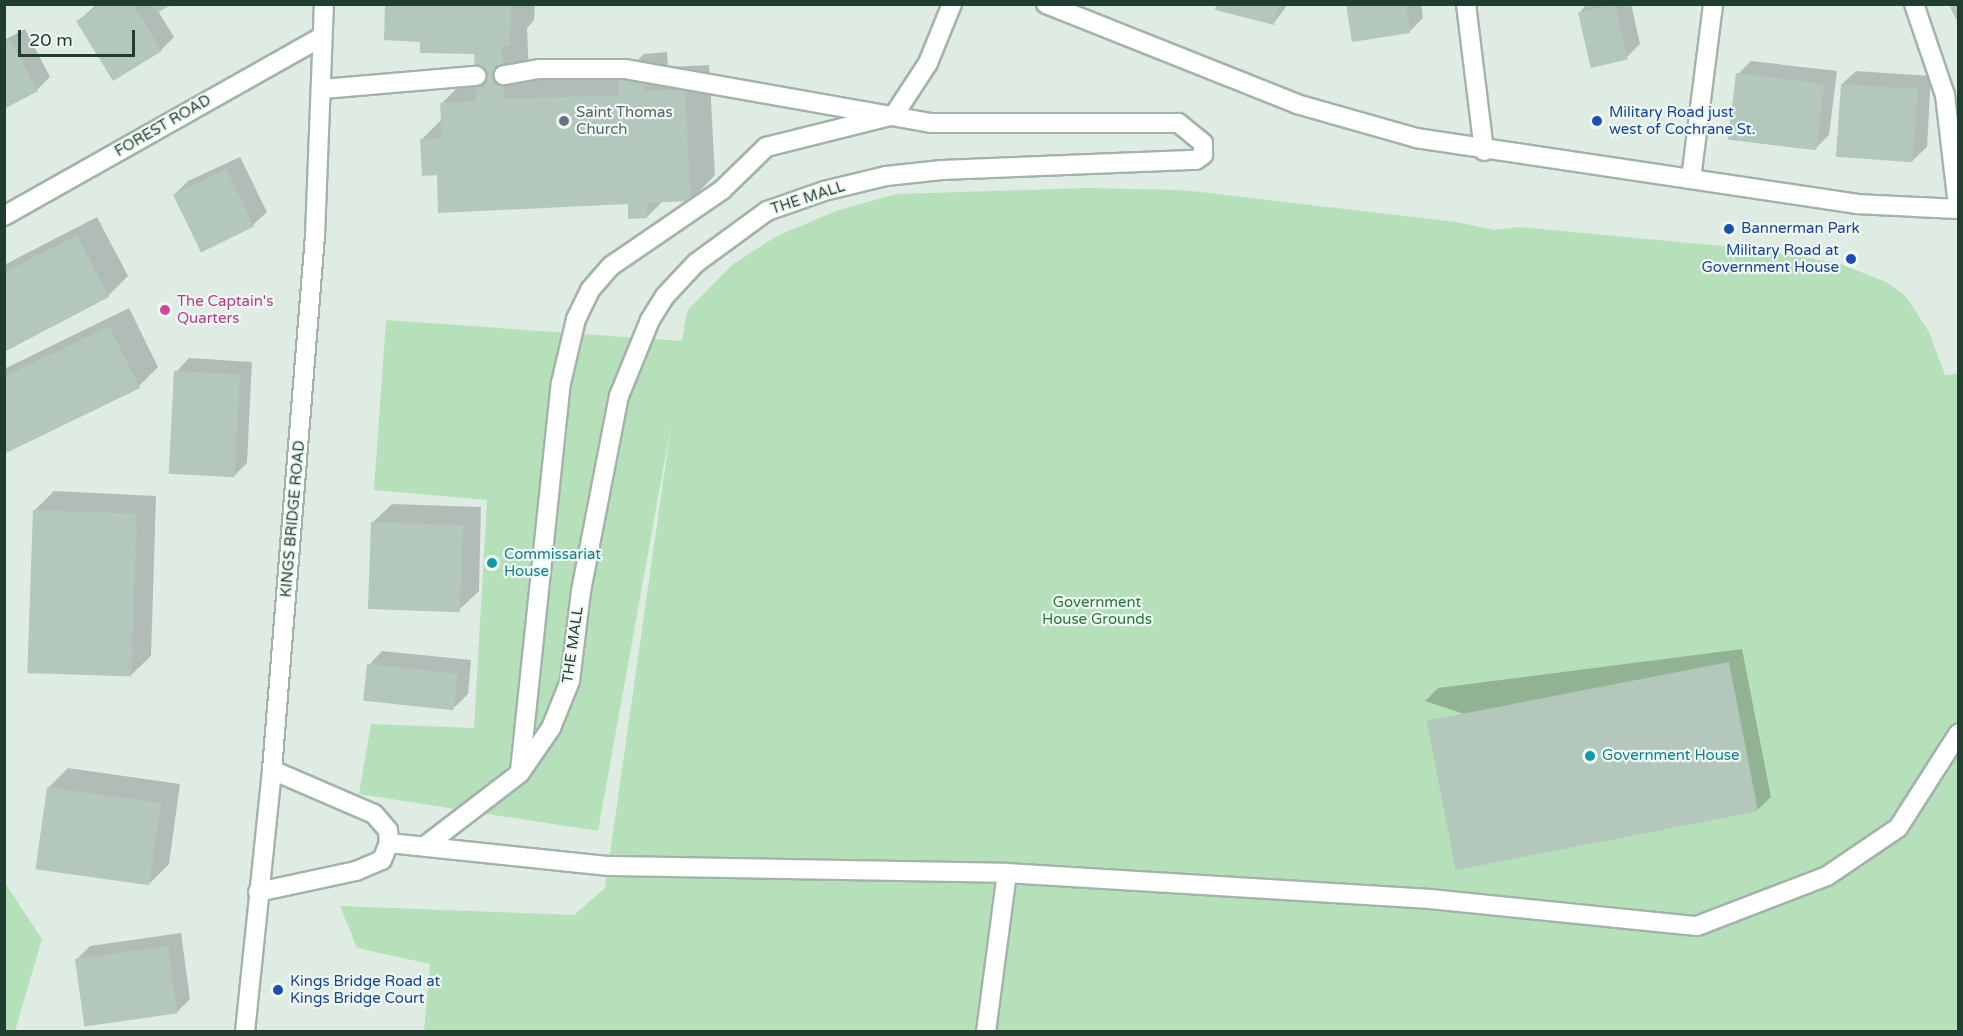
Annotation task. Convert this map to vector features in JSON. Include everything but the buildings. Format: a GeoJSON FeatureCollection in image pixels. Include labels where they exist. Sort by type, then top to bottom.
{"type":"FeatureCollection","features":[{"type":"Feature","properties":{"kind":"main road","name":"KINGS BRIDGE ROAD"},"geometry":{"type":"LineString","coordinates":[[245,1032],[272,770],[315,236],[323,89],[324,4]]}},
{"type":"Feature","properties":{"kind":"main road"},"geometry":{"type":"LineString","coordinates":[[520,773],[561,383],[576,319],[590,290],[611,266],[722,190],[766,147],[894,115],[928,63],[952,4]]}},
{"type":"Feature","properties":{"kind":"main road"},"geometry":{"type":"LineString","coordinates":[[1046,4],[1298,104],[1361,125],[1484,151],[1856,204],[1959,207],[1945,95],[1914,4]]}},
{"type":"Feature","properties":{"kind":"main road"},"geometry":{"type":"LineString","coordinates":[[1466,4],[1484,151]]}},
{"type":"Feature","properties":{"kind":"main road"},"geometry":{"type":"LineString","coordinates":[[1691,179],[1713,4]]}},
{"type":"Feature","properties":{"kind":"main road","name":"FOREST ROAD"},"geometry":{"type":"LineString","coordinates":[[4,216],[322,37]]}},
{"type":"Feature","properties":{"kind":"main road"},"geometry":{"type":"LineString","coordinates":[[504,75],[539,69],[626,69],[894,115]]}},
{"type":"Feature","properties":{"kind":"main road"},"geometry":{"type":"LineString","coordinates":[[323,89],[476,76]]}},
{"type":"Feature","properties":{"kind":"main road","name":"THE MALL"},"geometry":{"type":"LineString","coordinates":[[425,846],[520,773],[551,728],[570,681],[581,591],[619,396],[650,320],[696,263],[767,211],[824,191],[886,176],[942,170],[1196,160],[1203,155],[1203,142],[1178,123],[932,123],[894,115]]}},
{"type":"Feature","properties":{"kind":"main road"},"geometry":{"type":"LineString","coordinates":[[389,843],[609,866],[1007,873],[1430,900],[1697,926],[1827,876],[1898,828],[1959,734]]}},
{"type":"Feature","properties":{"kind":"main road"},"geometry":{"type":"LineString","coordinates":[[258,892],[356,871],[382,860],[389,843],[388,830],[374,814],[272,770]]}},
{"type":"Feature","properties":{"kind":"main road"},"geometry":{"type":"LineString","coordinates":[[986,1032],[1007,873]]}},
{"type":"Feature","properties":{"kind":"green space","name":"Government House Grounds"},"geometry":{"type":"Polygon","coordinates":[[[1087,188],[1183,190],[1456,222],[1494,230],[1519,227],[1744,248],[1838,263],[1886,282],[1905,295],[1929,332],[1945,375],[1958,374],[1958,1031],[424,1031],[430,964],[357,948],[340,906],[574,915],[605,888],[671,426],[598,831],[359,794],[371,724],[474,728],[487,500],[374,490],[386,320],[682,341],[687,311],[733,264],[777,236],[836,211],[896,194],[1087,188]]]}},
{"type":"Feature","properties":{"kind":"green space"},"geometry":{"type":"Polygon","coordinates":[[[5,883],[42,939],[15,1031],[5,1031],[5,883]]]}},
{"type":"Feature","properties":{"kind":"place","name":"Saint Thomas Church"},"geometry":{"type":"Point","coordinates":[564,121]}},
{"type":"Feature","properties":{"kind":"place","name":"Military Road just west of Cochrane St."},"geometry":{"type":"Point","coordinates":[1597,121]}},
{"type":"Feature","properties":{"kind":"place","name":"Bannerman Park"},"geometry":{"type":"Point","coordinates":[1729,229]}},
{"type":"Feature","properties":{"kind":"place","name":"Military Road at Government House"},"geometry":{"type":"Point","coordinates":[1851,259]}},
{"type":"Feature","properties":{"kind":"place","name":"The Captain's Quarters"},"geometry":{"type":"Point","coordinates":[165,310]}},
{"type":"Feature","properties":{"kind":"place","name":"Commissariat House"},"geometry":{"type":"Point","coordinates":[492,563]}},
{"type":"Feature","properties":{"kind":"place","name":"Government House"},"geometry":{"type":"Point","coordinates":[1590,756]}},
{"type":"Feature","properties":{"kind":"place","name":"Kings Bridge Road at Kings Bridge Court"},"geometry":{"type":"Point","coordinates":[278,990]}}]}
